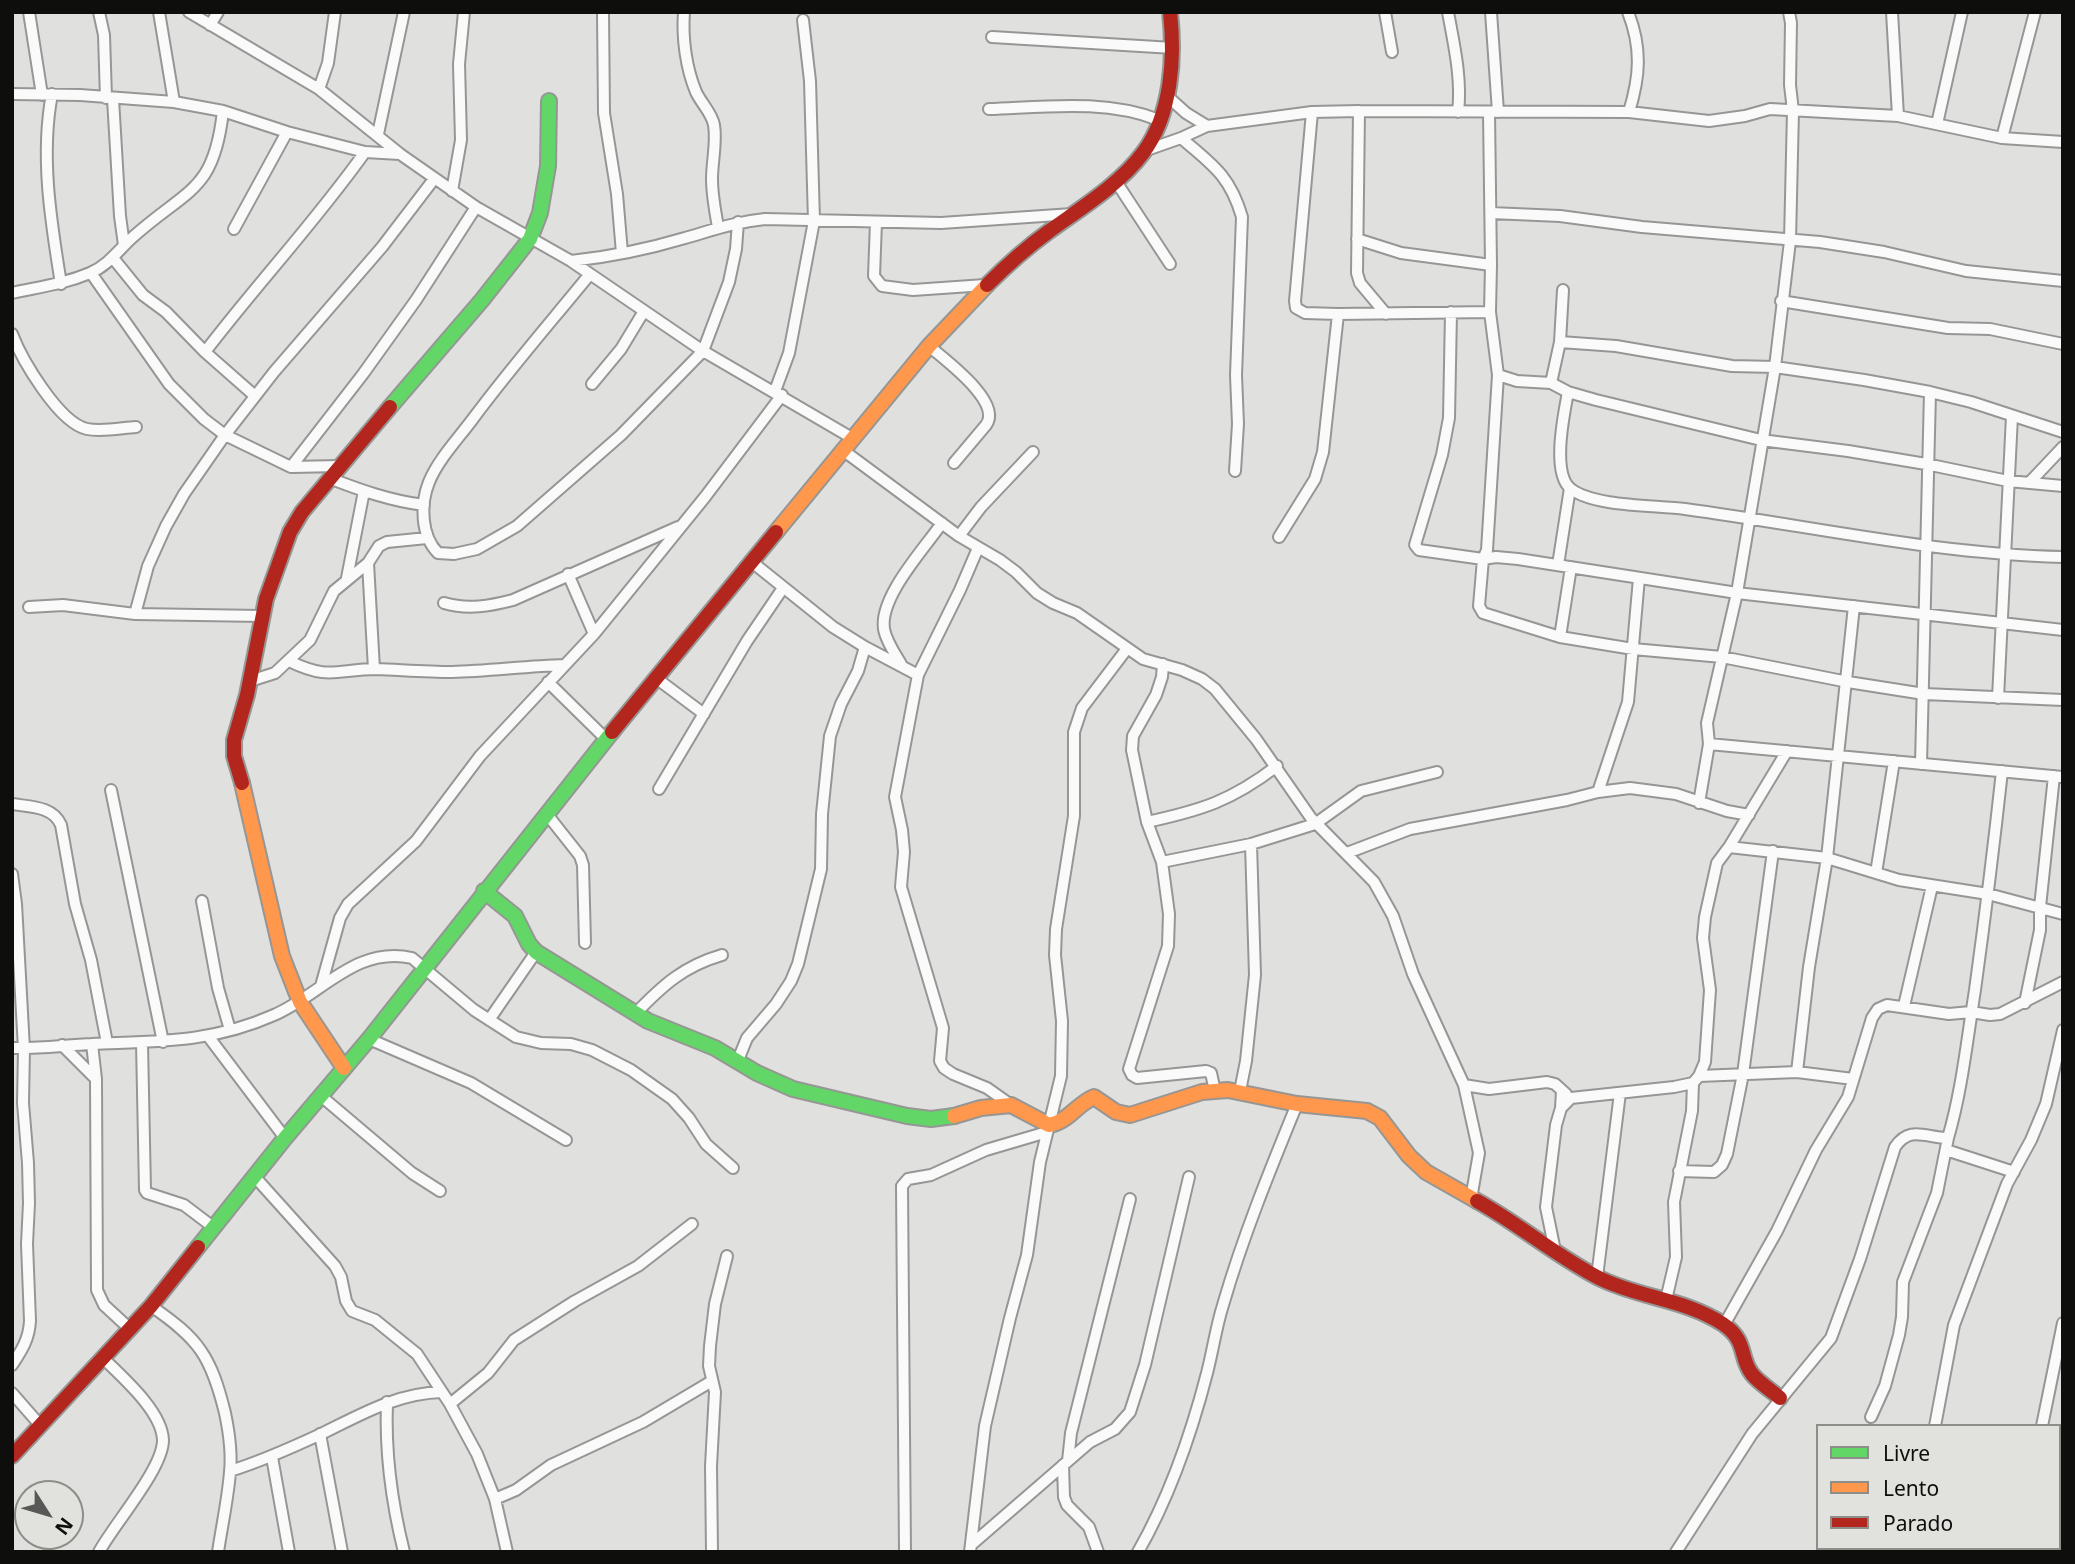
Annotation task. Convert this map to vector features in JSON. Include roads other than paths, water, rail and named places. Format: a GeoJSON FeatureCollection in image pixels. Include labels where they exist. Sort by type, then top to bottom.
{"type":"FeatureCollection","features":[{"type":"Feature","properties":{"kind":"street"},"geometry":{"type":"LineString","coordinates":[[29,12],[47,94],[47,163],[61,284]]}},
{"type":"Feature","properties":{"kind":"street"},"geometry":{"type":"LineString","coordinates":[[99,12],[104,35],[124,245]]}},
{"type":"Feature","properties":{"kind":"street"},"geometry":{"type":"LineString","coordinates":[[159,12],[174,102]]}},
{"type":"Feature","properties":{"kind":"street"},"geometry":{"type":"LineString","coordinates":[[189,12],[319,89],[400,154],[476,207],[571,261],[703,351],[852,438]]}},
{"type":"Feature","properties":{"kind":"street"},"geometry":{"type":"LineString","coordinates":[[209,25],[218,12]]}},
{"type":"Feature","properties":{"kind":"street"},"geometry":{"type":"LineString","coordinates":[[319,89],[328,63],[335,12]]}},
{"type":"Feature","properties":{"kind":"street"},"geometry":{"type":"LineString","coordinates":[[378,134],[404,12]]}},
{"type":"Feature","properties":{"kind":"street"},"geometry":{"type":"LineString","coordinates":[[452,191],[461,140],[459,64],[464,12]]}},
{"type":"Feature","properties":{"kind":"street"},"geometry":{"type":"LineString","coordinates":[[603,12],[604,113],[617,194],[622,253]]}},
{"type":"Feature","properties":{"kind":"street"},"geometry":{"type":"LineString","coordinates":[[684,12],[684,40],[691,77],[715,128],[712,178],[718,227]]}},
{"type":"Feature","properties":{"kind":"street"},"geometry":{"type":"LineString","coordinates":[[12,1456],[151,1306],[285,1138],[369,1039],[546,813],[929,346],[985,285],[1033,243],[1075,214],[1144,151],[1159,120],[1166,95],[1173,48],[1170,12]]}},
{"type":"Feature","properties":{"kind":"street"},"geometry":{"type":"LineString","coordinates":[[1385,12],[1392,52]]}},
{"type":"Feature","properties":{"kind":"street"},"geometry":{"type":"LineString","coordinates":[[1448,12],[1457,65],[1458,112]]}},
{"type":"Feature","properties":{"kind":"street"},"geometry":{"type":"LineString","coordinates":[[1491,12],[1493,112],[1489,312],[1498,375],[1488,545],[1483,559],[1479,606],[1483,613],[1560,637],[1633,649],[1722,657],[1924,694],[2063,700]]}},
{"type":"Feature","properties":{"kind":"street"},"geometry":{"type":"LineString","coordinates":[[1628,12],[1638,53],[1638,83],[1629,112]]}},
{"type":"Feature","properties":{"kind":"street"},"geometry":{"type":"LineString","coordinates":[[1699,803],[1709,744],[1707,723],[1737,593],[1775,367],[1790,241],[1793,111],[1789,12]]}},
{"type":"Feature","properties":{"kind":"street"},"geometry":{"type":"LineString","coordinates":[[1892,12],[1898,116]]}},
{"type":"Feature","properties":{"kind":"street"},"geometry":{"type":"LineString","coordinates":[[1937,124],[1962,12]]}},
{"type":"Feature","properties":{"kind":"street"},"geometry":{"type":"LineString","coordinates":[[2002,138],[2035,12]]}},
{"type":"Feature","properties":{"kind":"street"},"geometry":{"type":"LineString","coordinates":[[321,986],[341,918],[348,904],[416,841],[480,756],[594,634],[681,526],[778,393],[789,353],[814,221],[810,81],[803,20]]}},
{"type":"Feature","properties":{"kind":"street"},"geometry":{"type":"LineString","coordinates":[[992,37],[1173,48]]}},
{"type":"Feature","properties":{"kind":"street"},"geometry":{"type":"LineString","coordinates":[[12,94],[174,102],[223,111],[287,132],[365,152],[400,154]]}},
{"type":"Feature","properties":{"kind":"street"},"geometry":{"type":"LineString","coordinates":[[1166,95],[1206,126]]}},
{"type":"Feature","properties":{"kind":"street"},"geometry":{"type":"LineString","coordinates":[[344,1068],[300,1002],[282,956],[233,748],[250,681],[262,616],[290,532],[329,478],[482,300],[530,239],[540,213],[548,166],[549,101]]}},
{"type":"Feature","properties":{"kind":"street"},"geometry":{"type":"LineString","coordinates":[[989,109],[1075,106],[1127,109],[1159,120]]}},
{"type":"Feature","properties":{"kind":"street"},"geometry":{"type":"LineString","coordinates":[[1144,151],[1206,126],[1312,112],[1359,111],[1629,112],[1709,121],[1770,109],[1898,116],[2002,138],[2063,142]]}},
{"type":"Feature","properties":{"kind":"street"},"geometry":{"type":"LineString","coordinates":[[12,293],[61,284],[91,272],[113,258],[124,245],[193,190],[209,170],[218,147],[223,111]]}},
{"type":"Feature","properties":{"kind":"street"},"geometry":{"type":"LineString","coordinates":[[1359,111],[1357,273],[1360,283],[1385,314]]}},
{"type":"Feature","properties":{"kind":"street"},"geometry":{"type":"LineString","coordinates":[[1312,112],[1296,307],[1305,313],[1338,314],[1489,312]]}},
{"type":"Feature","properties":{"kind":"street"},"geometry":{"type":"LineString","coordinates":[[234,229],[287,132]]}},
{"type":"Feature","properties":{"kind":"street"},"geometry":{"type":"LineString","coordinates":[[1181,138],[1226,178],[1236,194],[1242,217],[1235,471]]}},
{"type":"Feature","properties":{"kind":"street"},"geometry":{"type":"LineString","coordinates":[[205,352],[365,152]]}},
{"type":"Feature","properties":{"kind":"street"},"geometry":{"type":"LineString","coordinates":[[135,614],[148,566],[184,494],[255,396],[382,247],[434,179]]}},
{"type":"Feature","properties":{"kind":"street"},"geometry":{"type":"LineString","coordinates":[[1115,180],[1170,264]]}},
{"type":"Feature","properties":{"kind":"street"},"geometry":{"type":"LineString","coordinates":[[291,467],[416,300],[476,207]]}},
{"type":"Feature","properties":{"kind":"street"},"geometry":{"type":"LineString","coordinates":[[1491,213],[1560,216],[1820,242],[1884,252],[1966,271],[2063,281]]}},
{"type":"Feature","properties":{"kind":"street"},"geometry":{"type":"LineString","coordinates":[[571,261],[622,253],[684,239],[738,222],[765,219],[941,223],[1075,214]]}},
{"type":"Feature","properties":{"kind":"street"},"geometry":{"type":"LineString","coordinates":[[590,274],[536,337],[442,459],[430,480],[424,505],[428,538],[438,553],[454,554],[477,549],[517,526],[621,435],[703,351],[729,282],[738,222]]}},
{"type":"Feature","properties":{"kind":"street"},"geometry":{"type":"LineString","coordinates":[[876,222],[874,276],[882,286],[913,290],[985,285]]}},
{"type":"Feature","properties":{"kind":"street"},"geometry":{"type":"LineString","coordinates":[[1357,239],[1401,253],[1445,261],[1491,265]]}},
{"type":"Feature","properties":{"kind":"street"},"geometry":{"type":"LineString","coordinates":[[113,258],[138,290],[166,312],[205,352],[255,396]]}},
{"type":"Feature","properties":{"kind":"street"},"geometry":{"type":"LineString","coordinates":[[91,272],[169,384],[204,419],[225,435],[291,467],[340,466]]}},
{"type":"Feature","properties":{"kind":"street"},"geometry":{"type":"LineString","coordinates":[[1551,383],[1560,342],[1563,290]]}},
{"type":"Feature","properties":{"kind":"street"},"geometry":{"type":"LineString","coordinates":[[1781,301],[1948,328],[1990,329],[2063,344]]}},
{"type":"Feature","properties":{"kind":"street"},"geometry":{"type":"LineString","coordinates":[[592,384],[621,349],[644,311]]}},
{"type":"Feature","properties":{"kind":"street"},"geometry":{"type":"LineString","coordinates":[[1451,313],[1449,418],[1442,454],[1415,545],[1419,550],[1558,565],[1737,593],[2063,630]]}},
{"type":"Feature","properties":{"kind":"street"},"geometry":{"type":"LineString","coordinates":[[1279,537],[1315,479],[1323,452],[1338,314]]}},
{"type":"Feature","properties":{"kind":"street"},"geometry":{"type":"LineString","coordinates":[[13,339],[43,388],[73,423],[87,429],[136,427]]}},
{"type":"Feature","properties":{"kind":"street"},"geometry":{"type":"LineString","coordinates":[[1560,342],[1616,346],[1732,366],[1775,367],[1930,392],[2063,432]]}},
{"type":"Feature","properties":{"kind":"street"},"geometry":{"type":"LineString","coordinates":[[929,346],[978,391],[990,410],[990,419],[954,463]]}},
{"type":"Feature","properties":{"kind":"street"},"geometry":{"type":"LineString","coordinates":[[1498,375],[1517,381],[1551,383],[1568,392],[1761,440],[1848,451],[2008,481],[2063,486]]}},
{"type":"Feature","properties":{"kind":"street"},"geometry":{"type":"LineString","coordinates":[[1568,392],[1560,468],[1570,488],[1583,495],[1613,502],[1685,509],[1927,546],[2006,555],[2063,557]]}},
{"type":"Feature","properties":{"kind":"street"},"geometry":{"type":"LineString","coordinates":[[1921,764],[1927,546],[1926,464],[1930,392]]}},
{"type":"Feature","properties":{"kind":"street"},"geometry":{"type":"LineString","coordinates":[[1998,698],[2012,416]]}},
{"type":"Feature","properties":{"kind":"street"},"geometry":{"type":"LineString","coordinates":[[2029,483],[2063,447]]}},
{"type":"Feature","properties":{"kind":"street"},"geometry":{"type":"LineString","coordinates":[[844,451],[959,536],[1016,572],[1037,593],[1077,613],[1126,650],[1143,659],[1202,680],[1215,690],[1277,766],[1315,824],[1347,853],[1383,896],[1393,916],[1413,974],[1464,1085],[1479,1153],[1471,1199]]}},
{"type":"Feature","properties":{"kind":"street"},"geometry":{"type":"LineString","coordinates":[[959,536],[981,507],[1033,452]]}},
{"type":"Feature","properties":{"kind":"street"},"geometry":{"type":"LineString","coordinates":[[329,478],[402,502],[424,505]]}},
{"type":"Feature","properties":{"kind":"street"},"geometry":{"type":"LineString","coordinates":[[1558,565],[1570,488]]}},
{"type":"Feature","properties":{"kind":"street"},"geometry":{"type":"LineString","coordinates":[[347,578],[364,491]]}},
{"type":"Feature","properties":{"kind":"street"},"geometry":{"type":"LineString","coordinates":[[901,664],[885,633],[887,608],[893,593],[942,523]]}},
{"type":"Feature","properties":{"kind":"street"},"geometry":{"type":"LineString","coordinates":[[444,603],[463,607],[490,606],[513,600],[681,526]]}},
{"type":"Feature","properties":{"kind":"street"},"geometry":{"type":"LineString","coordinates":[[250,681],[275,673],[310,640],[334,591],[368,563],[382,544],[428,538]]}},
{"type":"Feature","properties":{"kind":"street"},"geometry":{"type":"LineString","coordinates":[[978,548],[918,675],[895,797],[904,852],[901,887],[943,1028],[940,1061],[944,1068],[987,1088],[1048,1128]]}},
{"type":"Feature","properties":{"kind":"street"},"geometry":{"type":"LineString","coordinates":[[752,562],[833,626],[865,647],[918,675]]}},
{"type":"Feature","properties":{"kind":"street"},"geometry":{"type":"LineString","coordinates":[[368,563],[374,669]]}},
{"type":"Feature","properties":{"kind":"street"},"geometry":{"type":"LineString","coordinates":[[1560,637],[1572,567]]}},
{"type":"Feature","properties":{"kind":"street"},"geometry":{"type":"LineString","coordinates":[[568,575],[594,634]]}},
{"type":"Feature","properties":{"kind":"street"},"geometry":{"type":"LineString","coordinates":[[1598,792],[1628,702],[1639,578]]}},
{"type":"Feature","properties":{"kind":"street"},"geometry":{"type":"LineString","coordinates":[[659,789],[747,641],[783,588]]}},
{"type":"Feature","properties":{"kind":"street"},"geometry":{"type":"LineString","coordinates":[[29,607],[63,605],[135,614],[262,616]]}},
{"type":"Feature","properties":{"kind":"street"},"geometry":{"type":"LineString","coordinates":[[1797,1072],[1808,967],[1827,858],[1848,682],[1854,606]]}},
{"type":"Feature","properties":{"kind":"street"},"geometry":{"type":"LineString","coordinates":[[738,1060],[747,1038],[776,1004],[798,964],[821,869],[822,814],[830,736],[858,671],[865,647]]}},
{"type":"Feature","properties":{"kind":"street"},"geometry":{"type":"LineString","coordinates":[[970,1548],[985,1426],[1027,1255],[1037,1178],[1061,1076],[1062,1021],[1055,955],[1056,929],[1074,816],[1074,732],[1082,708],[1126,650]]}},
{"type":"Feature","properties":{"kind":"street"},"geometry":{"type":"LineString","coordinates":[[289,661],[309,670],[333,674],[374,669],[453,672],[564,665]]}},
{"type":"Feature","properties":{"kind":"street"},"geometry":{"type":"LineString","coordinates":[[1163,664],[1156,695],[1133,736],[1132,750],[1147,822],[1162,862],[1169,914],[1168,946],[1129,1069],[1132,1075],[1138,1078],[1206,1071],[1211,1073],[1215,1091]]}},
{"type":"Feature","properties":{"kind":"street"},"geometry":{"type":"LineString","coordinates":[[656,678],[704,714]]}},
{"type":"Feature","properties":{"kind":"street"},"geometry":{"type":"LineString","coordinates":[[548,682],[606,739]]}},
{"type":"Feature","properties":{"kind":"street"},"geometry":{"type":"LineString","coordinates":[[1709,744],[2058,776],[2040,907],[2040,930],[2025,1003]]}},
{"type":"Feature","properties":{"kind":"street"},"geometry":{"type":"LineString","coordinates":[[1666,1300],[1676,1257],[1673,1222],[1679,1171],[1696,1079],[1704,1062],[1710,990],[1703,938],[1705,917],[1717,863],[1787,751]]}},
{"type":"Feature","properties":{"kind":"street"},"geometry":{"type":"LineString","coordinates":[[1876,873],[1894,761]]}},
{"type":"Feature","properties":{"kind":"street"},"geometry":{"type":"LineString","coordinates":[[1147,822],[1223,802],[1277,766]]}},
{"type":"Feature","properties":{"kind":"street"},"geometry":{"type":"LineString","coordinates":[[1871,1417],[1885,1386],[1901,1325],[1905,1273],[1937,1193],[1959,1101],[2002,771]]}},
{"type":"Feature","properties":{"kind":"street"},"geometry":{"type":"LineString","coordinates":[[1162,862],[1251,844],[1315,824],[1361,791],[1437,772]]}},
{"type":"Feature","properties":{"kind":"street"},"geometry":{"type":"LineString","coordinates":[[1347,853],[1410,829],[1630,788],[1676,794],[1699,803],[1749,815]]}},
{"type":"Feature","properties":{"kind":"street"},"geometry":{"type":"LineString","coordinates":[[111,790],[163,1042]]}},
{"type":"Feature","properties":{"kind":"street"},"geometry":{"type":"LineString","coordinates":[[12,804],[47,810],[57,816],[61,825],[75,904],[91,960],[107,1043]]}},
{"type":"Feature","properties":{"kind":"street"},"geometry":{"type":"LineString","coordinates":[[546,813],[580,856],[583,866],[585,943]]}},
{"type":"Feature","properties":{"kind":"street"},"geometry":{"type":"LineString","coordinates":[[1240,1091],[1246,1061],[1255,975],[1251,844]]}},
{"type":"Feature","properties":{"kind":"street"},"geometry":{"type":"LineString","coordinates":[[1729,847],[1827,858],[1932,887],[1988,894],[2063,914]]}},
{"type":"Feature","properties":{"kind":"street"},"geometry":{"type":"LineString","coordinates":[[1679,1171],[1714,1172],[1722,1165],[1727,1154],[1743,1074],[1773,851]]}},
{"type":"Feature","properties":{"kind":"street"},"geometry":{"type":"LineString","coordinates":[[12,874],[16,904],[18,1049],[28,1163],[26,1244],[30,1321],[30,1334],[12,1365]]}},
{"type":"Feature","properties":{"kind":"street"},"geometry":{"type":"LineString","coordinates":[[1904,1006],[1932,887]]}},
{"type":"Feature","properties":{"kind":"street"},"geometry":{"type":"LineString","coordinates":[[484,891],[515,916],[529,944],[537,952],[648,1021],[715,1048],[757,1073],[793,1089],[907,1116],[945,1118],[981,1108],[1011,1105]]}},
{"type":"Feature","properties":{"kind":"street"},"geometry":{"type":"LineString","coordinates":[[202,901],[218,988],[230,1030]]}},
{"type":"Feature","properties":{"kind":"street"},"geometry":{"type":"LineString","coordinates":[[489,1020],[537,952]]}},
{"type":"Feature","properties":{"kind":"street"},"geometry":{"type":"LineString","coordinates":[[18,1049],[163,1042],[208,1036],[274,1015],[300,1002],[321,986],[364,961],[384,955],[412,958],[489,1020],[516,1037],[541,1043],[571,1044],[592,1050],[631,1070],[672,1099],[706,1144],[733,1168]]}},
{"type":"Feature","properties":{"kind":"street"},"geometry":{"type":"LineString","coordinates":[[636,1013],[670,980],[687,968],[722,955]]}},
{"type":"Feature","properties":{"kind":"street"},"geometry":{"type":"LineString","coordinates":[[1724,1325],[1777,1231],[1816,1150],[1848,1097],[1865,1037],[1878,1009],[1887,1005],[1948,1014],[2000,1014],[2063,982]]}},
{"type":"Feature","properties":{"kind":"street"},"geometry":{"type":"LineString","coordinates":[[1935,1424],[1954,1325],[1993,1219],[2046,1104],[2063,1030]]}},
{"type":"Feature","properties":{"kind":"street"},"geometry":{"type":"LineString","coordinates":[[208,1036],[285,1138]]}},
{"type":"Feature","properties":{"kind":"street"},"geometry":{"type":"LineString","coordinates":[[369,1039],[471,1083],[566,1140]]}},
{"type":"Feature","properties":{"kind":"street"},"geometry":{"type":"LineString","coordinates":[[142,1043],[145,1191],[147,1194],[184,1205],[213,1227]]}},
{"type":"Feature","properties":{"kind":"street"},"geometry":{"type":"LineString","coordinates":[[92,1044],[96,1079],[97,1290],[104,1305],[130,1329]]}},
{"type":"Feature","properties":{"kind":"street"},"geometry":{"type":"LineString","coordinates":[[62,1045],[96,1079]]}},
{"type":"Feature","properties":{"kind":"street"},"geometry":{"type":"LineString","coordinates":[[1464,1085],[1489,1089],[1547,1083],[1555,1084],[1567,1095],[1620,1093],[1696,1079],[1743,1074],[1797,1072],[1853,1079]]}},
{"type":"Feature","properties":{"kind":"street"},"geometry":{"type":"LineString","coordinates":[[905,1552],[902,1186],[912,1177],[931,1175],[986,1150],[1063,1122],[1079,1104],[1094,1097],[1116,1112],[1130,1115],[1184,1097],[1215,1091],[1240,1091],[1297,1104],[1359,1110],[1380,1118],[1418,1165],[1437,1180],[1503,1214],[1597,1277],[1693,1308],[1724,1325],[1742,1345],[1750,1373],[1780,1398]]}},
{"type":"Feature","properties":{"kind":"street"},"geometry":{"type":"LineString","coordinates":[[1597,1277],[1620,1093]]}},
{"type":"Feature","properties":{"kind":"street"},"geometry":{"type":"LineString","coordinates":[[1555,1251],[1546,1207],[1556,1125],[1567,1095]]}},
{"type":"Feature","properties":{"kind":"street"},"geometry":{"type":"LineString","coordinates":[[321,1096],[412,1173],[440,1191]]}},
{"type":"Feature","properties":{"kind":"street"},"geometry":{"type":"LineString","coordinates":[[1138,1552],[1181,1462],[1234,1270],[1262,1189],[1297,1104]]}},
{"type":"Feature","properties":{"kind":"street"},"geometry":{"type":"LineString","coordinates":[[1676,1552],[1752,1434],[1831,1338],[1860,1259],[1895,1147],[1900,1139],[1916,1133],[2014,1171]]}},
{"type":"Feature","properties":{"kind":"street"},"geometry":{"type":"LineString","coordinates":[[255,1177],[335,1266],[352,1311],[374,1320],[417,1353],[450,1404],[477,1454],[495,1499],[507,1552]]}},
{"type":"Feature","properties":{"kind":"street"},"geometry":{"type":"LineString","coordinates":[[970,1548],[1090,1442],[1115,1429],[1130,1412],[1145,1364],[1189,1177]]}},
{"type":"Feature","properties":{"kind":"street"},"geometry":{"type":"LineString","coordinates":[[1098,1552],[1089,1527],[1067,1505],[1064,1497],[1066,1463],[1071,1433],[1130,1199]]}},
{"type":"Feature","properties":{"kind":"street"},"geometry":{"type":"LineString","coordinates":[[450,1404],[488,1373],[514,1340],[575,1301],[638,1266],[692,1224]]}},
{"type":"Feature","properties":{"kind":"street"},"geometry":{"type":"LineString","coordinates":[[712,1552],[711,1466],[715,1392],[709,1366],[715,1304],[727,1256]]}},
{"type":"Feature","properties":{"kind":"street"},"geometry":{"type":"LineString","coordinates":[[151,1306],[197,1344],[211,1364],[217,1381],[228,1426],[230,1471],[218,1552]]}},
{"type":"Feature","properties":{"kind":"street"},"geometry":{"type":"LineString","coordinates":[[2042,1424],[2063,1323]]}},
{"type":"Feature","properties":{"kind":"street"},"geometry":{"type":"LineString","coordinates":[[99,1552],[153,1469],[159,1458],[163,1438],[155,1416],[137,1392],[103,1358]]}},
{"type":"Feature","properties":{"kind":"street"},"geometry":{"type":"LineString","coordinates":[[495,1499],[516,1490],[551,1465],[643,1422],[712,1381]]}},
{"type":"Feature","properties":{"kind":"street"},"geometry":{"type":"LineString","coordinates":[[230,1471],[272,1457],[387,1402],[423,1392],[442,1392]]}},
{"type":"Feature","properties":{"kind":"street"},"geometry":{"type":"LineString","coordinates":[[12,1393],[40,1424]]}},
{"type":"Feature","properties":{"kind":"street"},"geometry":{"type":"LineString","coordinates":[[387,1402],[388,1458],[397,1525],[404,1552]]}},
{"type":"Feature","properties":{"kind":"street"},"geometry":{"type":"LineString","coordinates":[[320,1434],[342,1552]]}},
{"type":"Feature","properties":{"kind":"street"},"geometry":{"type":"LineString","coordinates":[[272,1457],[289,1552]]}}]}
